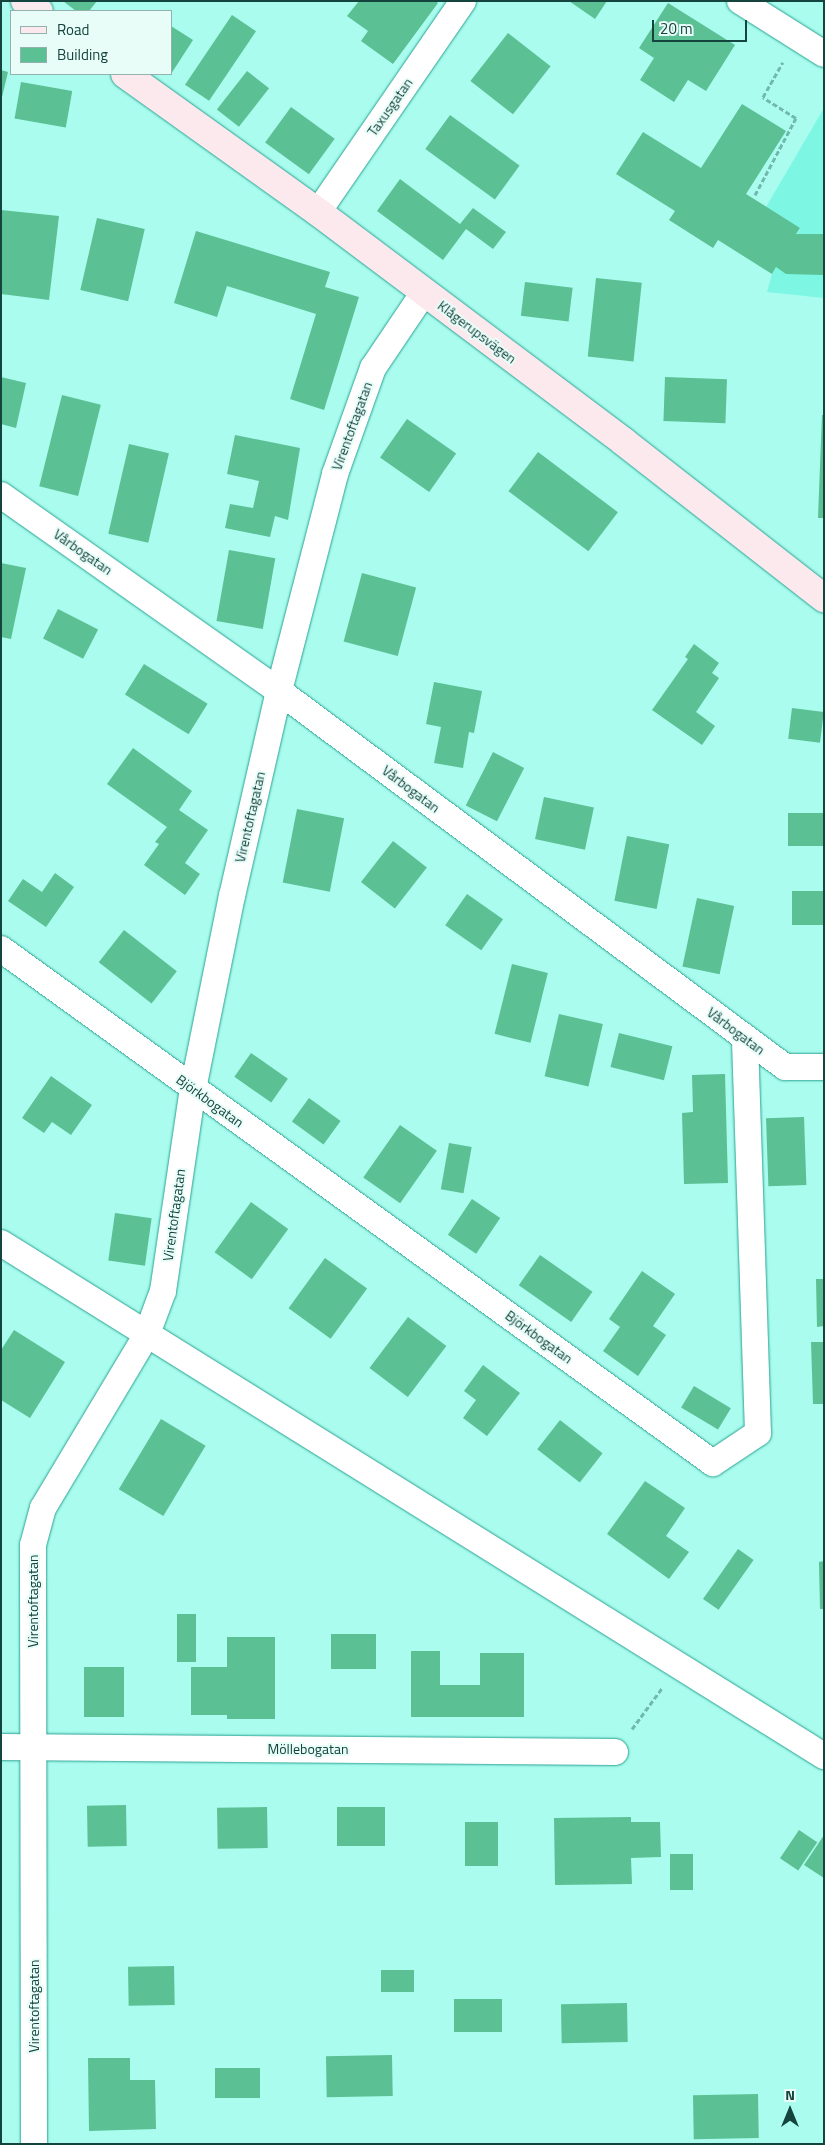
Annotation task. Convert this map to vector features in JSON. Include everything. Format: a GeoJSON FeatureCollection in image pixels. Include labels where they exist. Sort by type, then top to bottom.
{"type":"FeatureCollection","features":[{"type":"Feature","properties":{"kind":"street"},"geometry":{"type":"LineString","coordinates":[[25,1],[37,10]]}},
{"type":"Feature","properties":{"kind":"street","name":"Taxusgatan"},"geometry":{"type":"LineString","coordinates":[[318,212],[463,1]]}},
{"type":"Feature","properties":{"kind":"street"},"geometry":{"type":"LineString","coordinates":[[740,1],[824,54]]}},
{"type":"Feature","properties":{"kind":"street","name":"Klågerupsvägen"},"geometry":{"type":"LineString","coordinates":[[126,75],[318,212],[624,442],[824,598]]}},
{"type":"Feature","properties":{"kind":"street","name":"Virentoftagatan"},"geometry":{"type":"LineString","coordinates":[[34,2144],[33,1544],[43,1508],[147,1334],[163,1290],[193,1089],[232,896],[279,691],[334,474],[373,368],[424,292]]}},
{"type":"Feature","properties":{"kind":"street","name":"Vårbogatan"},"geometry":{"type":"LineString","coordinates":[[1,495],[279,691],[785,1067],[824,1067]]}},
{"type":"Feature","properties":{"kind":"street","name":"Björkbogatan"},"geometry":{"type":"LineString","coordinates":[[1,949],[713,1463],[758,1433],[745,1038]]}},
{"type":"Feature","properties":{"kind":"street"},"geometry":{"type":"LineString","coordinates":[[1,1243],[824,1756]]}},
{"type":"Feature","properties":{"kind":"street","name":"Möllebogatan"},"geometry":{"type":"LineString","coordinates":[[1,1747],[615,1752]]}},
{"type":"Feature","properties":{"kind":"path"},"geometry":{"type":"LineString","coordinates":[[755,195],[796,118],[763,97],[798,38]]}},
{"type":"Feature","properties":{"kind":"path"},"geometry":{"type":"LineString","coordinates":[[615,1752],[679,1666]]}},
{"type":"Feature","properties":{"kind":"shaded area"},"geometry":{"type":"Polygon","coordinates":[[[824,108],[824,298],[767,292],[772,274],[800,229],[766,207],[824,108]]]}},
{"type":"Feature","properties":{"kind":"building"},"geometry":{"type":"Polygon","coordinates":[[[63,1],[97,1],[90,10],[75,10],[63,1]]]}},
{"type":"Feature","properties":{"kind":"building"},"geometry":{"type":"Polygon","coordinates":[[[359,1],[436,1],[438,3],[393,64],[361,41],[368,31],[347,16],[359,1]]]}},
{"type":"Feature","properties":{"kind":"building"},"geometry":{"type":"Polygon","coordinates":[[[569,1],[607,1],[595,19],[569,1]]]}},
{"type":"Feature","properties":{"kind":"building"},"geometry":{"type":"Polygon","coordinates":[[[668,3],[735,45],[706,91],[688,80],[674,102],[640,80],[654,58],[639,48],[668,3]]]}},
{"type":"Feature","properties":{"kind":"building"},"geometry":{"type":"Polygon","coordinates":[[[232,15],[256,31],[209,101],[185,85],[232,15]]]}},
{"type":"Feature","properties":{"kind":"building"},"geometry":{"type":"Polygon","coordinates":[[[172,27],[193,40],[172,72],[172,27]]]}},
{"type":"Feature","properties":{"kind":"building"},"geometry":{"type":"Polygon","coordinates":[[[508,33],[551,66],[513,114],[470,81],[508,33]]]}},
{"type":"Feature","properties":{"kind":"building"},"geometry":{"type":"Polygon","coordinates":[[[1,70],[8,72],[2,97],[1,97],[1,70]]]}},
{"type":"Feature","properties":{"kind":"building"},"geometry":{"type":"Polygon","coordinates":[[[247,71],[269,88],[239,127],[217,110],[247,71]]]}},
{"type":"Feature","properties":{"kind":"building"},"geometry":{"type":"Polygon","coordinates":[[[21,82],[72,91],[66,127],[15,118],[21,82]]]}},
{"type":"Feature","properties":{"kind":"building"},"geometry":{"type":"Polygon","coordinates":[[[742,104],[786,131],[746,194],[800,228],[796,234],[824,234],[824,275],[786,274],[776,267],[772,274],[718,240],[713,248],[669,220],[675,211],[616,174],[643,132],[701,168],[742,104]]]}},
{"type":"Feature","properties":{"kind":"building"},"geometry":{"type":"Polygon","coordinates":[[[291,107],[335,139],[309,174],[265,143],[291,107]]]}},
{"type":"Feature","properties":{"kind":"building"},"geometry":{"type":"Polygon","coordinates":[[[450,115],[520,166],[495,200],[425,149],[450,115]]]}},
{"type":"Feature","properties":{"kind":"building"},"geometry":{"type":"Polygon","coordinates":[[[400,179],[460,224],[473,208],[506,232],[493,249],[466,229],[443,260],[377,211],[400,179]]]}},
{"type":"Feature","properties":{"kind":"building"},"geometry":{"type":"Polygon","coordinates":[[[1,210],[59,216],[49,300],[1,294],[1,210]]]}},
{"type":"Feature","properties":{"kind":"building"},"geometry":{"type":"Polygon","coordinates":[[[97,218],[145,229],[128,301],[80,290],[97,218]]]}},
{"type":"Feature","properties":{"kind":"building"},"geometry":{"type":"Polygon","coordinates":[[[196,231],[330,272],[325,287],[359,297],[324,410],[290,399],[316,314],[227,286],[217,317],[174,303],[196,231]]]}},
{"type":"Feature","properties":{"kind":"building"},"geometry":{"type":"Polygon","coordinates":[[[596,278],[642,283],[633,361],[588,357],[596,278]]]}},
{"type":"Feature","properties":{"kind":"building"},"geometry":{"type":"Polygon","coordinates":[[[525,282],[573,288],[568,322],[521,316],[525,282]]]}},
{"type":"Feature","properties":{"kind":"building"},"geometry":{"type":"Polygon","coordinates":[[[1,377],[26,383],[16,428],[1,424],[1,377]]]}},
{"type":"Feature","properties":{"kind":"building"},"geometry":{"type":"Polygon","coordinates":[[[665,377],[727,379],[725,423],[663,421],[665,377]]]}},
{"type":"Feature","properties":{"kind":"building"},"geometry":{"type":"Polygon","coordinates":[[[62,395],[101,405],[78,496],[39,486],[62,395]]]}},
{"type":"Feature","properties":{"kind":"building"},"geometry":{"type":"Polygon","coordinates":[[[822,415],[824,415],[824,518],[818,518],[822,415]]]}},
{"type":"Feature","properties":{"kind":"building"},"geometry":{"type":"Polygon","coordinates":[[[407,419],[456,453],[429,492],[380,458],[407,419]]]}},
{"type":"Feature","properties":{"kind":"building"},"geometry":{"type":"Polygon","coordinates":[[[235,435],[300,448],[288,520],[275,516],[270,537],[225,528],[230,504],[253,508],[259,481],[227,474],[235,435]]]}},
{"type":"Feature","properties":{"kind":"building"},"geometry":{"type":"Polygon","coordinates":[[[129,444],[169,453],[148,543],[108,534],[129,444]]]}},
{"type":"Feature","properties":{"kind":"building"},"geometry":{"type":"Polygon","coordinates":[[[538,452],[618,512],[588,551],[509,491],[538,452]]]}},
{"type":"Feature","properties":{"kind":"building"},"geometry":{"type":"Polygon","coordinates":[[[229,550],[275,558],[263,629],[216,621],[229,550]]]}},
{"type":"Feature","properties":{"kind":"building"},"geometry":{"type":"Polygon","coordinates":[[[1,563],[26,568],[11,639],[1,637],[1,563]]]}},
{"type":"Feature","properties":{"kind":"building"},"geometry":{"type":"Polygon","coordinates":[[[362,573],[416,587],[398,656],[344,642],[362,573]]]}},
{"type":"Feature","properties":{"kind":"building"},"geometry":{"type":"Polygon","coordinates":[[[58,609],[98,629],[83,659],[43,638],[58,609]]]}},
{"type":"Feature","properties":{"kind":"building"},"geometry":{"type":"Polygon","coordinates":[[[694,644],[719,663],[712,673],[719,678],[696,712],[715,726],[702,745],[652,710],[688,659],[685,657],[694,644]]]}},
{"type":"Feature","properties":{"kind":"building"},"geometry":{"type":"Polygon","coordinates":[[[144,664],[208,704],[189,734],[125,695],[144,664]]]}},
{"type":"Feature","properties":{"kind":"building"},"geometry":{"type":"Polygon","coordinates":[[[434,682],[482,691],[474,733],[469,732],[463,768],[434,763],[441,727],[426,724],[434,682]]]}},
{"type":"Feature","properties":{"kind":"building"},"geometry":{"type":"Polygon","coordinates":[[[792,708],[824,712],[820,743],[788,739],[792,708]]]}},
{"type":"Feature","properties":{"kind":"building"},"geometry":{"type":"Polygon","coordinates":[[[133,748],[192,791],[179,810],[208,830],[185,863],[200,874],[185,895],[144,865],[159,844],[155,842],[167,827],[107,784],[133,748]]]}},
{"type":"Feature","properties":{"kind":"building"},"geometry":{"type":"Polygon","coordinates":[[[493,752],[524,768],[497,821],[466,805],[493,752]]]}},
{"type":"Feature","properties":{"kind":"building"},"geometry":{"type":"Polygon","coordinates":[[[544,797],[594,808],[585,850],[535,839],[544,797]]]}},
{"type":"Feature","properties":{"kind":"building"},"geometry":{"type":"Polygon","coordinates":[[[297,809],[344,818],[330,892],[283,883],[297,809]]]}},
{"type":"Feature","properties":{"kind":"building"},"geometry":{"type":"Polygon","coordinates":[[[788,813],[824,813],[824,846],[788,846],[788,813]]]}},
{"type":"Feature","properties":{"kind":"building"},"geometry":{"type":"Polygon","coordinates":[[[627,836],[669,844],[657,909],[614,901],[627,836]]]}},
{"type":"Feature","properties":{"kind":"building"},"geometry":{"type":"Polygon","coordinates":[[[393,841],[427,867],[395,908],[361,882],[393,841]]]}},
{"type":"Feature","properties":{"kind":"building"},"geometry":{"type":"Polygon","coordinates":[[[55,873],[74,887],[46,927],[8,901],[23,879],[42,892],[55,873]]]}},
{"type":"Feature","properties":{"kind":"building"},"geometry":{"type":"Polygon","coordinates":[[[792,891],[824,891],[824,925],[792,925],[792,891]]]}},
{"type":"Feature","properties":{"kind":"building"},"geometry":{"type":"Polygon","coordinates":[[[467,894],[503,919],[481,950],[445,925],[467,894]]]}},
{"type":"Feature","properties":{"kind":"building"},"geometry":{"type":"Polygon","coordinates":[[[697,898],[734,906],[720,974],[682,966],[697,898]]]}},
{"type":"Feature","properties":{"kind":"building"},"geometry":{"type":"Polygon","coordinates":[[[124,930],[177,971],[152,1004],[99,962],[124,930]]]}},
{"type":"Feature","properties":{"kind":"building"},"geometry":{"type":"Polygon","coordinates":[[[512,964],[548,973],[530,1043],[495,1034],[512,964]]]}},
{"type":"Feature","properties":{"kind":"building"},"geometry":{"type":"Polygon","coordinates":[[[559,1014],[603,1024],[588,1086],[545,1076],[559,1014]]]}},
{"type":"Feature","properties":{"kind":"building"},"geometry":{"type":"Polygon","coordinates":[[[619,1033],[672,1046],[664,1080],[611,1067],[619,1033]]]}},
{"type":"Feature","properties":{"kind":"building"},"geometry":{"type":"Polygon","coordinates":[[[251,1053],[288,1079],[271,1103],[234,1077],[251,1053]]]}},
{"type":"Feature","properties":{"kind":"building"},"geometry":{"type":"Polygon","coordinates":[[[725,1074],[728,1183],[684,1184],[682,1113],[693,1112],[692,1075],[725,1074]]]}},
{"type":"Feature","properties":{"kind":"building"},"geometry":{"type":"Polygon","coordinates":[[[51,1076],[92,1105],[71,1135],[52,1122],[44,1133],[22,1118],[51,1076]]]}},
{"type":"Feature","properties":{"kind":"building"},"geometry":{"type":"Polygon","coordinates":[[[309,1098],[341,1121],[324,1144],[292,1121],[309,1098]]]}},
{"type":"Feature","properties":{"kind":"building"},"geometry":{"type":"Polygon","coordinates":[[[804,1117],[806,1185],[768,1186],[766,1118],[804,1117]]]}},
{"type":"Feature","properties":{"kind":"building"},"geometry":{"type":"Polygon","coordinates":[[[400,1125],[437,1151],[400,1203],[363,1177],[400,1125]]]}},
{"type":"Feature","properties":{"kind":"building"},"geometry":{"type":"Polygon","coordinates":[[[449,1143],[472,1147],[463,1193],[441,1189],[449,1143]]]}},
{"type":"Feature","properties":{"kind":"building"},"geometry":{"type":"Polygon","coordinates":[[[472,1199],[500,1218],[476,1254],[448,1235],[472,1199]]]}},
{"type":"Feature","properties":{"kind":"building"},"geometry":{"type":"Polygon","coordinates":[[[251,1202],[288,1229],[252,1279],[215,1252],[251,1202]]]}},
{"type":"Feature","properties":{"kind":"building"},"geometry":{"type":"Polygon","coordinates":[[[115,1213],[152,1218],[145,1266],[108,1261],[115,1213]]]}},
{"type":"Feature","properties":{"kind":"building"},"geometry":{"type":"Polygon","coordinates":[[[540,1255],[592,1292],[571,1322],[519,1285],[540,1255]]]}},
{"type":"Feature","properties":{"kind":"building"},"geometry":{"type":"Polygon","coordinates":[[[325,1258],[367,1289],[331,1339],[289,1308],[325,1258]]]}},
{"type":"Feature","properties":{"kind":"building"},"geometry":{"type":"Polygon","coordinates":[[[642,1271],[675,1294],[653,1326],[666,1335],[638,1376],[603,1351],[620,1327],[609,1319],[642,1271]]]}},
{"type":"Feature","properties":{"kind":"building"},"geometry":{"type":"Polygon","coordinates":[[[816,1279],[824,1279],[824,1326],[817,1327],[816,1279]]]}},
{"type":"Feature","properties":{"kind":"building"},"geometry":{"type":"Polygon","coordinates":[[[408,1317],[446,1346],[408,1397],[369,1368],[408,1317]]]}},
{"type":"Feature","properties":{"kind":"building"},"geometry":{"type":"Polygon","coordinates":[[[14,1330],[65,1362],[30,1418],[1,1400],[1,1350],[14,1330]]]}},
{"type":"Feature","properties":{"kind":"building"},"geometry":{"type":"Polygon","coordinates":[[[811,1342],[824,1342],[824,1404],[813,1404],[811,1342]]]}},
{"type":"Feature","properties":{"kind":"building"},"geometry":{"type":"Polygon","coordinates":[[[483,1365],[520,1393],[487,1436],[463,1418],[476,1400],[464,1391],[483,1365]]]}},
{"type":"Feature","properties":{"kind":"building"},"geometry":{"type":"Polygon","coordinates":[[[694,1386],[731,1408],[718,1430],[681,1407],[694,1386]]]}},
{"type":"Feature","properties":{"kind":"building"},"geometry":{"type":"Polygon","coordinates":[[[161,1419],[206,1446],[163,1516],[119,1489],[161,1419]]]}},
{"type":"Feature","properties":{"kind":"building"},"geometry":{"type":"Polygon","coordinates":[[[560,1420],[603,1453],[580,1482],[537,1449],[560,1420]]]}},
{"type":"Feature","properties":{"kind":"building"},"geometry":{"type":"Polygon","coordinates":[[[645,1481],[685,1508],[666,1536],[689,1552],[669,1579],[607,1534],[645,1481]]]}},
{"type":"Feature","properties":{"kind":"building"},"geometry":{"type":"Polygon","coordinates":[[[738,1549],[754,1560],[719,1610],[703,1599],[738,1549]]]}},
{"type":"Feature","properties":{"kind":"building"},"geometry":{"type":"Polygon","coordinates":[[[824,1561],[824,1609],[820,1609],[819,1562],[824,1561]]]}},
{"type":"Feature","properties":{"kind":"building"},"geometry":{"type":"Polygon","coordinates":[[[177,1614],[196,1614],[196,1662],[177,1662],[177,1614]]]}},
{"type":"Feature","properties":{"kind":"building"},"geometry":{"type":"Polygon","coordinates":[[[331,1634],[376,1634],[376,1669],[331,1669],[331,1634]]]}},
{"type":"Feature","properties":{"kind":"building"},"geometry":{"type":"Polygon","coordinates":[[[227,1637],[275,1637],[275,1719],[227,1719],[227,1715],[191,1715],[191,1667],[227,1667],[227,1637]]]}},
{"type":"Feature","properties":{"kind":"building"},"geometry":{"type":"Polygon","coordinates":[[[411,1651],[440,1651],[440,1685],[480,1685],[480,1653],[524,1653],[524,1717],[411,1717],[411,1651]]]}},
{"type":"Feature","properties":{"kind":"building"},"geometry":{"type":"Polygon","coordinates":[[[84,1667],[124,1667],[124,1717],[84,1717],[84,1667]]]}},
{"type":"Feature","properties":{"kind":"building"},"geometry":{"type":"Polygon","coordinates":[[[126,1805],[127,1846],[88,1847],[87,1806],[126,1805]]]}},
{"type":"Feature","properties":{"kind":"building"},"geometry":{"type":"Polygon","coordinates":[[[267,1807],[268,1848],[218,1849],[217,1808],[267,1807]]]}},
{"type":"Feature","properties":{"kind":"building"},"geometry":{"type":"Polygon","coordinates":[[[337,1807],[385,1807],[385,1846],[337,1846],[337,1807]]]}},
{"type":"Feature","properties":{"kind":"building"},"geometry":{"type":"Polygon","coordinates":[[[631,1817],[631,1822],[660,1822],[661,1857],[631,1858],[632,1884],[555,1885],[554,1818],[631,1817]]]}},
{"type":"Feature","properties":{"kind":"building"},"geometry":{"type":"Polygon","coordinates":[[[465,1822],[498,1822],[498,1866],[465,1866],[465,1822]]]}},
{"type":"Feature","properties":{"kind":"building"},"geometry":{"type":"Polygon","coordinates":[[[799,1830],[817,1842],[798,1870],[780,1858],[799,1830]]]}},
{"type":"Feature","properties":{"kind":"building"},"geometry":{"type":"Polygon","coordinates":[[[824,1835],[824,1878],[804,1865],[824,1835]]]}},
{"type":"Feature","properties":{"kind":"building"},"geometry":{"type":"Polygon","coordinates":[[[670,1854],[693,1854],[693,1890],[670,1890],[670,1854]]]}},
{"type":"Feature","properties":{"kind":"building"},"geometry":{"type":"Polygon","coordinates":[[[174,1966],[175,2005],[129,2006],[128,1967],[174,1966]]]}},
{"type":"Feature","properties":{"kind":"building"},"geometry":{"type":"Polygon","coordinates":[[[381,1970],[414,1970],[414,1992],[381,1992],[381,1970]]]}},
{"type":"Feature","properties":{"kind":"building"},"geometry":{"type":"Polygon","coordinates":[[[454,1999],[502,1999],[502,2032],[454,2032],[454,1999]]]}},
{"type":"Feature","properties":{"kind":"building"},"geometry":{"type":"Polygon","coordinates":[[[627,2003],[628,2042],[562,2043],[561,2004],[627,2003]]]}},
{"type":"Feature","properties":{"kind":"building"},"geometry":{"type":"Polygon","coordinates":[[[392,2055],[393,2096],[327,2097],[326,2056],[392,2055]]]}},
{"type":"Feature","properties":{"kind":"building"},"geometry":{"type":"Polygon","coordinates":[[[88,2058],[130,2058],[130,2080],[155,2080],[156,2129],[89,2131],[88,2058]]]}},
{"type":"Feature","properties":{"kind":"building"},"geometry":{"type":"Polygon","coordinates":[[[215,2068],[260,2068],[260,2098],[215,2098],[215,2068]]]}},
{"type":"Feature","properties":{"kind":"building"},"geometry":{"type":"Polygon","coordinates":[[[758,2094],[759,2138],[694,2139],[693,2095],[758,2094]]]}}]}
